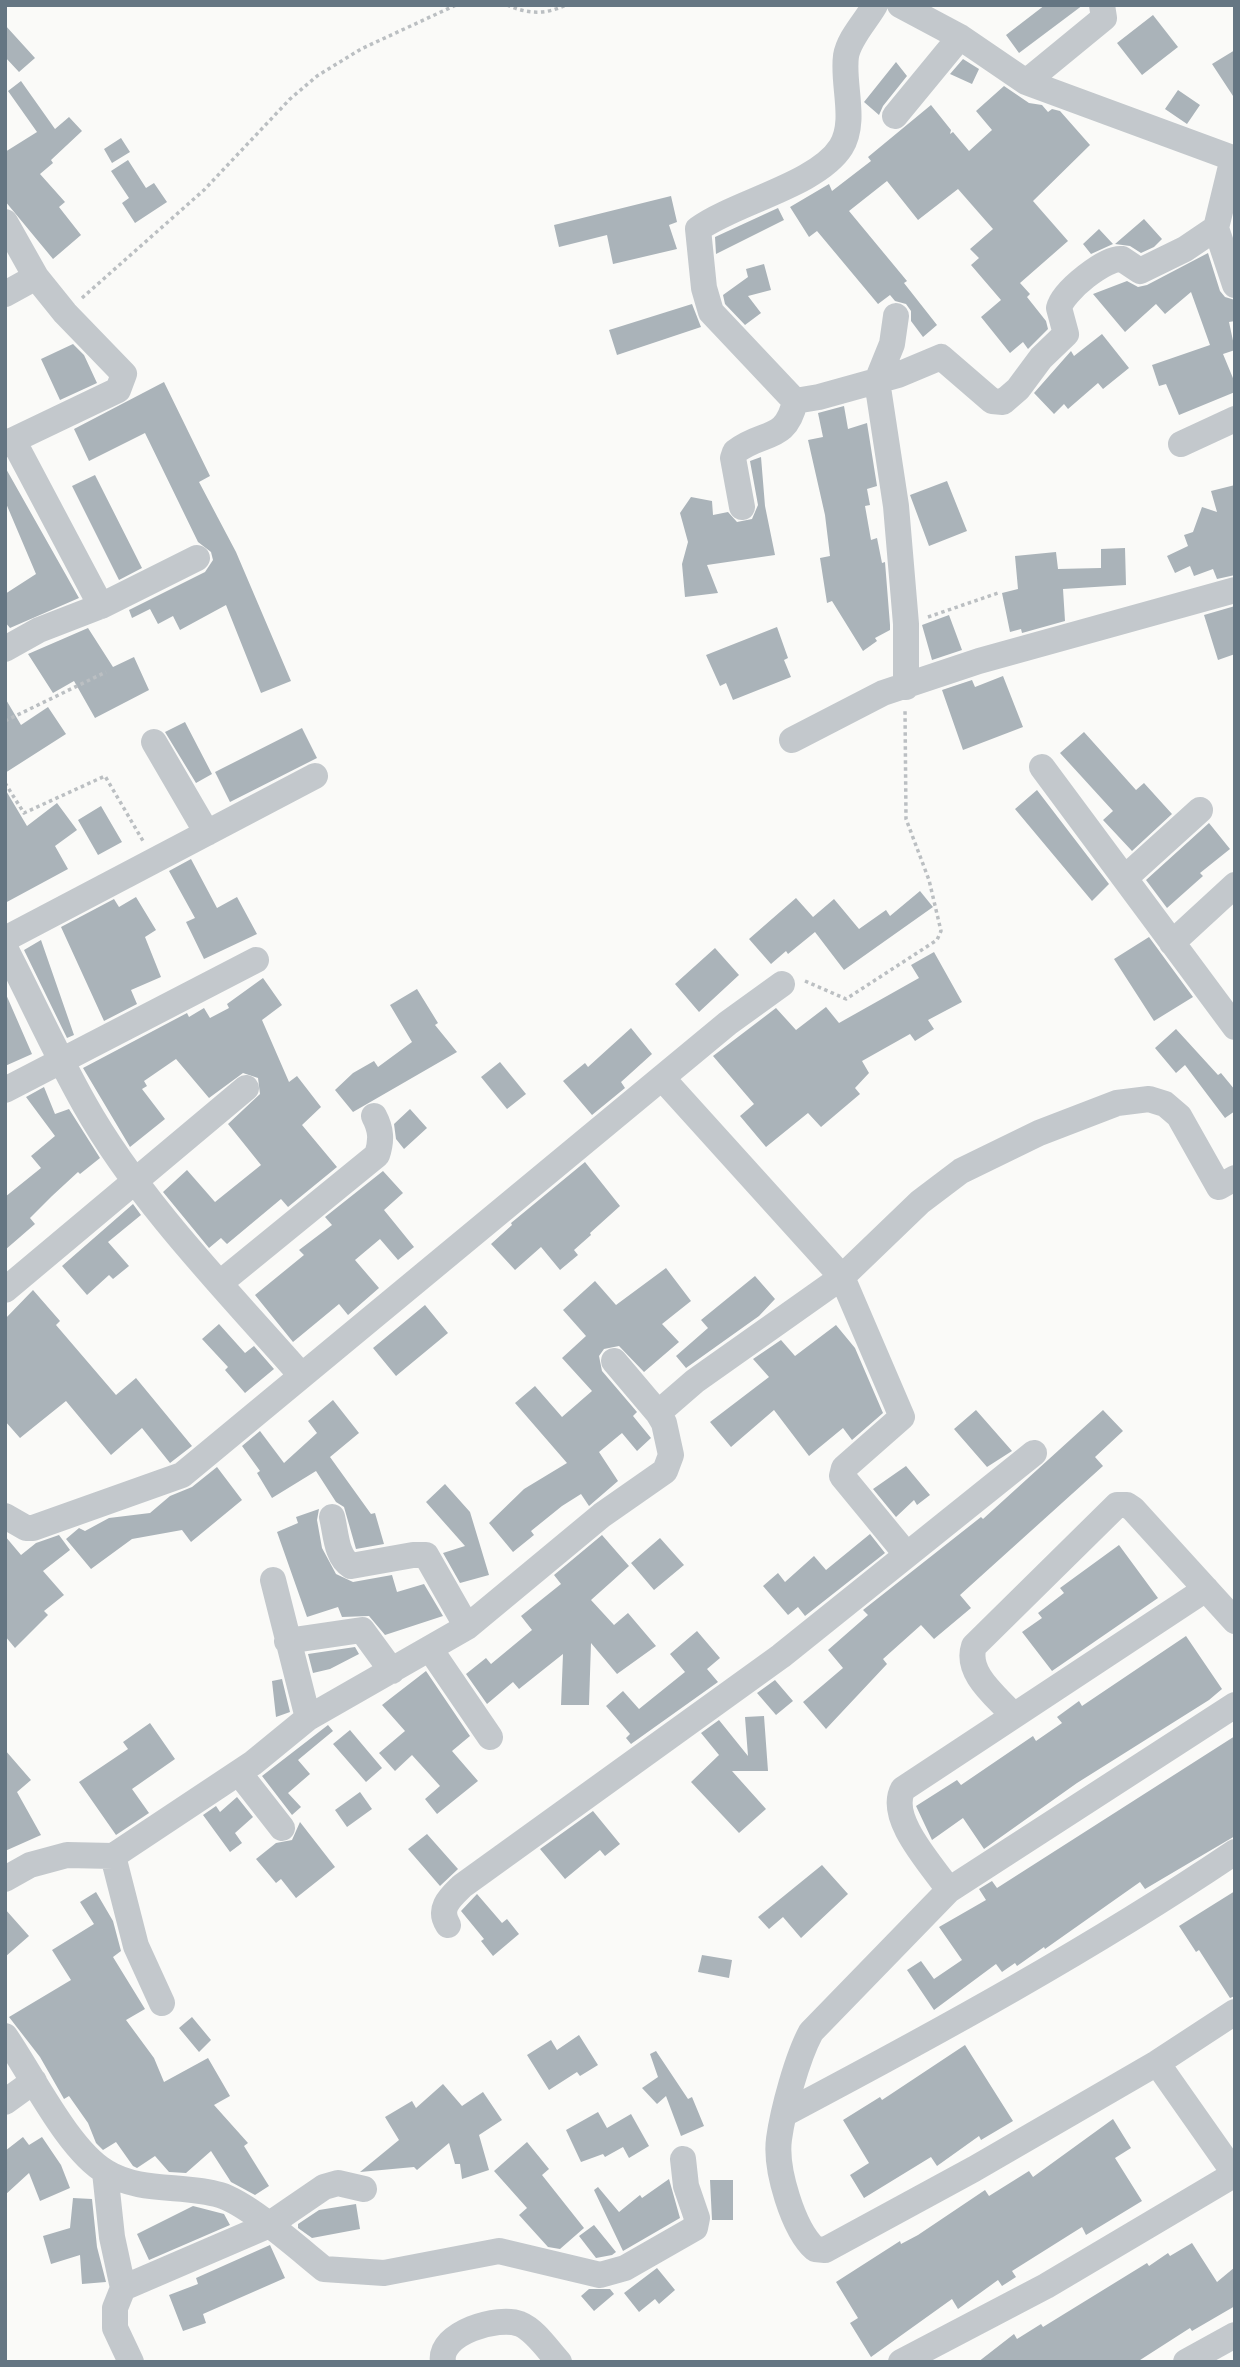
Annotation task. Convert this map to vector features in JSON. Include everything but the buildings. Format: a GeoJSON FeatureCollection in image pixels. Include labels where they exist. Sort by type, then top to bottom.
{"type":"FeatureCollection","features":[{"type":"Feature","properties":{"kind":"street"},"geometry":{"type":"LineString","coordinates":[[796,401],[710,312],[704,288],[698,229],[810,174],[836,153],[843,144],[848,119],[845,66],[848,47],[875,5]]}},
{"type":"Feature","properties":{"kind":"street"},"geometry":{"type":"LineString","coordinates":[[900,5],[960,37],[1026,82],[1234,158],[1216,228],[1235,285]]}},
{"type":"Feature","properties":{"kind":"street"},"geometry":{"type":"LineString","coordinates":[[1026,82],[1104,18],[1102,5]]}},
{"type":"Feature","properties":{"kind":"street"},"geometry":{"type":"LineString","coordinates":[[895,116],[960,37]]}},
{"type":"Feature","properties":{"kind":"street"},"geometry":{"type":"LineString","coordinates":[[5,222],[36,277],[65,313],[124,374],[123,384],[118,390],[9,442],[101,606]]}},
{"type":"Feature","properties":{"kind":"street"},"geometry":{"type":"LineString","coordinates":[[796,401],[877,381],[941,357],[992,401],[1003,402],[1018,389],[1041,358],[1066,334],[1059,308],[1063,296],[1070,290],[1112,260],[1122,259],[1140,271],[1185,248],[1216,228]]}},
{"type":"Feature","properties":{"kind":"street"},"geometry":{"type":"LineString","coordinates":[[5,294],[36,277]]}},
{"type":"Feature","properties":{"kind":"street"},"geometry":{"type":"LineString","coordinates":[[897,316],[892,344],[877,381],[896,506],[906,624],[905,687]]}},
{"type":"Feature","properties":{"kind":"street"},"geometry":{"type":"LineString","coordinates":[[742,507],[733,458],[735,452],[780,431],[792,418],[796,401]]}},
{"type":"Feature","properties":{"kind":"street"},"geometry":{"type":"LineString","coordinates":[[1181,444],[1235,419]]}},
{"type":"Feature","properties":{"kind":"street"},"geometry":{"type":"LineString","coordinates":[[5,649],[39,630],[101,606],[197,558]]}},
{"type":"Feature","properties":{"kind":"street"},"geometry":{"type":"LineString","coordinates":[[792,740],[867,699],[979,661],[1235,590]]}},
{"type":"Feature","properties":{"kind":"street"},"geometry":{"type":"LineString","coordinates":[[154,742],[207,833]]}},
{"type":"Feature","properties":{"kind":"street"},"geometry":{"type":"LineString","coordinates":[[1042,766],[1235,1027]]}},
{"type":"Feature","properties":{"kind":"street"},"geometry":{"type":"LineString","coordinates":[[5,939],[314,776]]}},
{"type":"Feature","properties":{"kind":"street"},"geometry":{"type":"LineString","coordinates":[[1126,877],[1200,810]]}},
{"type":"Feature","properties":{"kind":"street"},"geometry":{"type":"LineString","coordinates":[[1172,943],[1235,885]]}},
{"type":"Feature","properties":{"kind":"street"},"geometry":{"type":"LineString","coordinates":[[5,948],[85,1106],[135,1179],[220,1283],[301,1375]]}},
{"type":"Feature","properties":{"kind":"street"},"geometry":{"type":"LineString","coordinates":[[5,1090],[256,960]]}},
{"type":"Feature","properties":{"kind":"street"},"geometry":{"type":"LineString","coordinates":[[5,1516],[26,1528],[33,1528],[172,1481],[662,1078],[782,984]]}},
{"type":"Feature","properties":{"kind":"street"},"geometry":{"type":"LineString","coordinates":[[662,1078],[842,1277],[902,1417],[844,1468],[842,1476],[907,1555]]}},
{"type":"Feature","properties":{"kind":"street"},"geometry":{"type":"LineString","coordinates":[[5,1290],[246,1087]]}},
{"type":"Feature","properties":{"kind":"street"},"geometry":{"type":"LineString","coordinates":[[658,1413],[695,1381],[842,1277],[920,1202],[961,1171],[1039,1133],[1117,1103],[1149,1099],[1165,1104],[1189,1130],[1219,1187],[1235,1178]]}},
{"type":"Feature","properties":{"kind":"street"},"geometry":{"type":"LineString","coordinates":[[220,1283],[377,1155],[381,1142],[379,1126],[374,1116]]}},
{"type":"Feature","properties":{"kind":"street"},"geometry":{"type":"LineString","coordinates":[[5,1879],[30,1865],[67,1855],[113,1856],[239,1773],[308,1718],[467,1627],[602,1515],[665,1471],[671,1455],[664,1423],[614,1361]]}},
{"type":"Feature","properties":{"kind":"street"},"geometry":{"type":"LineString","coordinates":[[447,1925],[443,1916],[444,1907],[462,1885],[705,1713],[1034,1453]]}},
{"type":"Feature","properties":{"kind":"street"},"geometry":{"type":"LineString","coordinates":[[1012,1714],[974,1671],[971,1661],[974,1646],[1117,1505],[1127,1505],[1133,1509],[1235,1621]]}},
{"type":"Feature","properties":{"kind":"street"},"geometry":{"type":"LineString","coordinates":[[332,1517],[340,1553],[351,1566],[426,1555],[467,1627]]}},
{"type":"Feature","properties":{"kind":"street"},"geometry":{"type":"LineString","coordinates":[[273,1580],[308,1718]]}},
{"type":"Feature","properties":{"kind":"street"},"geometry":{"type":"LineString","coordinates":[[949,1890],[901,1820],[897,1800],[903,1789],[1012,1714],[1206,1589]]}},
{"type":"Feature","properties":{"kind":"street"},"geometry":{"type":"LineString","coordinates":[[287,1641],[362,1630],[392,1671]]}},
{"type":"Feature","properties":{"kind":"street"},"geometry":{"type":"LineString","coordinates":[[430,1650],[490,1737]]}},
{"type":"Feature","properties":{"kind":"street"},"geometry":{"type":"LineString","coordinates":[[1235,1705],[949,1890],[811,2032],[801,2052],[779,2140],[779,2167],[798,2227],[815,2249],[824,2250],[974,2169],[1157,2063],[1235,2012]]}},
{"type":"Feature","properties":{"kind":"street"},"geometry":{"type":"LineString","coordinates":[[239,1773],[282,1828]]}},
{"type":"Feature","properties":{"kind":"street"},"geometry":{"type":"LineString","coordinates":[[786,2113],[974,2012],[1146,1912],[1235,1852]]}},
{"type":"Feature","properties":{"kind":"street"},"geometry":{"type":"LineString","coordinates":[[113,1856],[136,1946],[162,2003]]}},
{"type":"Feature","properties":{"kind":"street"},"geometry":{"type":"LineString","coordinates":[[5,2036],[67,2133],[105,2172],[130,2182],[220,2195],[232,2200],[324,2269],[333,2272],[384,2273],[499,2251],[591,2276],[612,2274],[695,2228],[697,2218],[686,2186],[683,2159]]}},
{"type":"Feature","properties":{"kind":"street"},"geometry":{"type":"LineString","coordinates":[[901,2362],[1046,2286],[1235,2174],[1157,2063]]}},
{"type":"Feature","properties":{"kind":"street"},"geometry":{"type":"LineString","coordinates":[[5,2102],[34,2081]]}},
{"type":"Feature","properties":{"kind":"street"},"geometry":{"type":"LineString","coordinates":[[105,2172],[112,2238],[123,2288],[116,2308],[115,2328],[131,2362]]}},
{"type":"Feature","properties":{"kind":"street"},"geometry":{"type":"LineString","coordinates":[[123,2288],[267,2226],[324,2187],[338,2183],[364,2189]]}},
{"type":"Feature","properties":{"kind":"street"},"geometry":{"type":"LineString","coordinates":[[443,2362],[444,2348],[450,2340],[465,2331],[512,2322],[522,2324],[559,2362]]}},
{"type":"Feature","properties":{"kind":"street"},"geometry":{"type":"LineString","coordinates":[[1190,2361],[1235,2335]]}},
{"type":"Feature","properties":{"kind":"path"},"geometry":{"type":"LineString","coordinates":[[65,313],[204,190],[290,99],[317,76],[361,50],[456,5]]}},
{"type":"Feature","properties":{"kind":"path"},"geometry":{"type":"LineString","coordinates":[[507,5],[523,12],[535,13],[566,5]]}},
{"type":"Feature","properties":{"kind":"path"},"geometry":{"type":"LineString","coordinates":[[906,624],[998,593]]}},
{"type":"Feature","properties":{"kind":"path"},"geometry":{"type":"LineString","coordinates":[[5,721],[106,672]]}},
{"type":"Feature","properties":{"kind":"path"},"geometry":{"type":"LineString","coordinates":[[782,984],[796,977],[846,999],[937,940],[941,931],[929,880],[906,819],[905,687]]}},
{"type":"Feature","properties":{"kind":"path"},"geometry":{"type":"LineString","coordinates":[[5,783],[23,813],[105,776],[154,860]]}}]}
